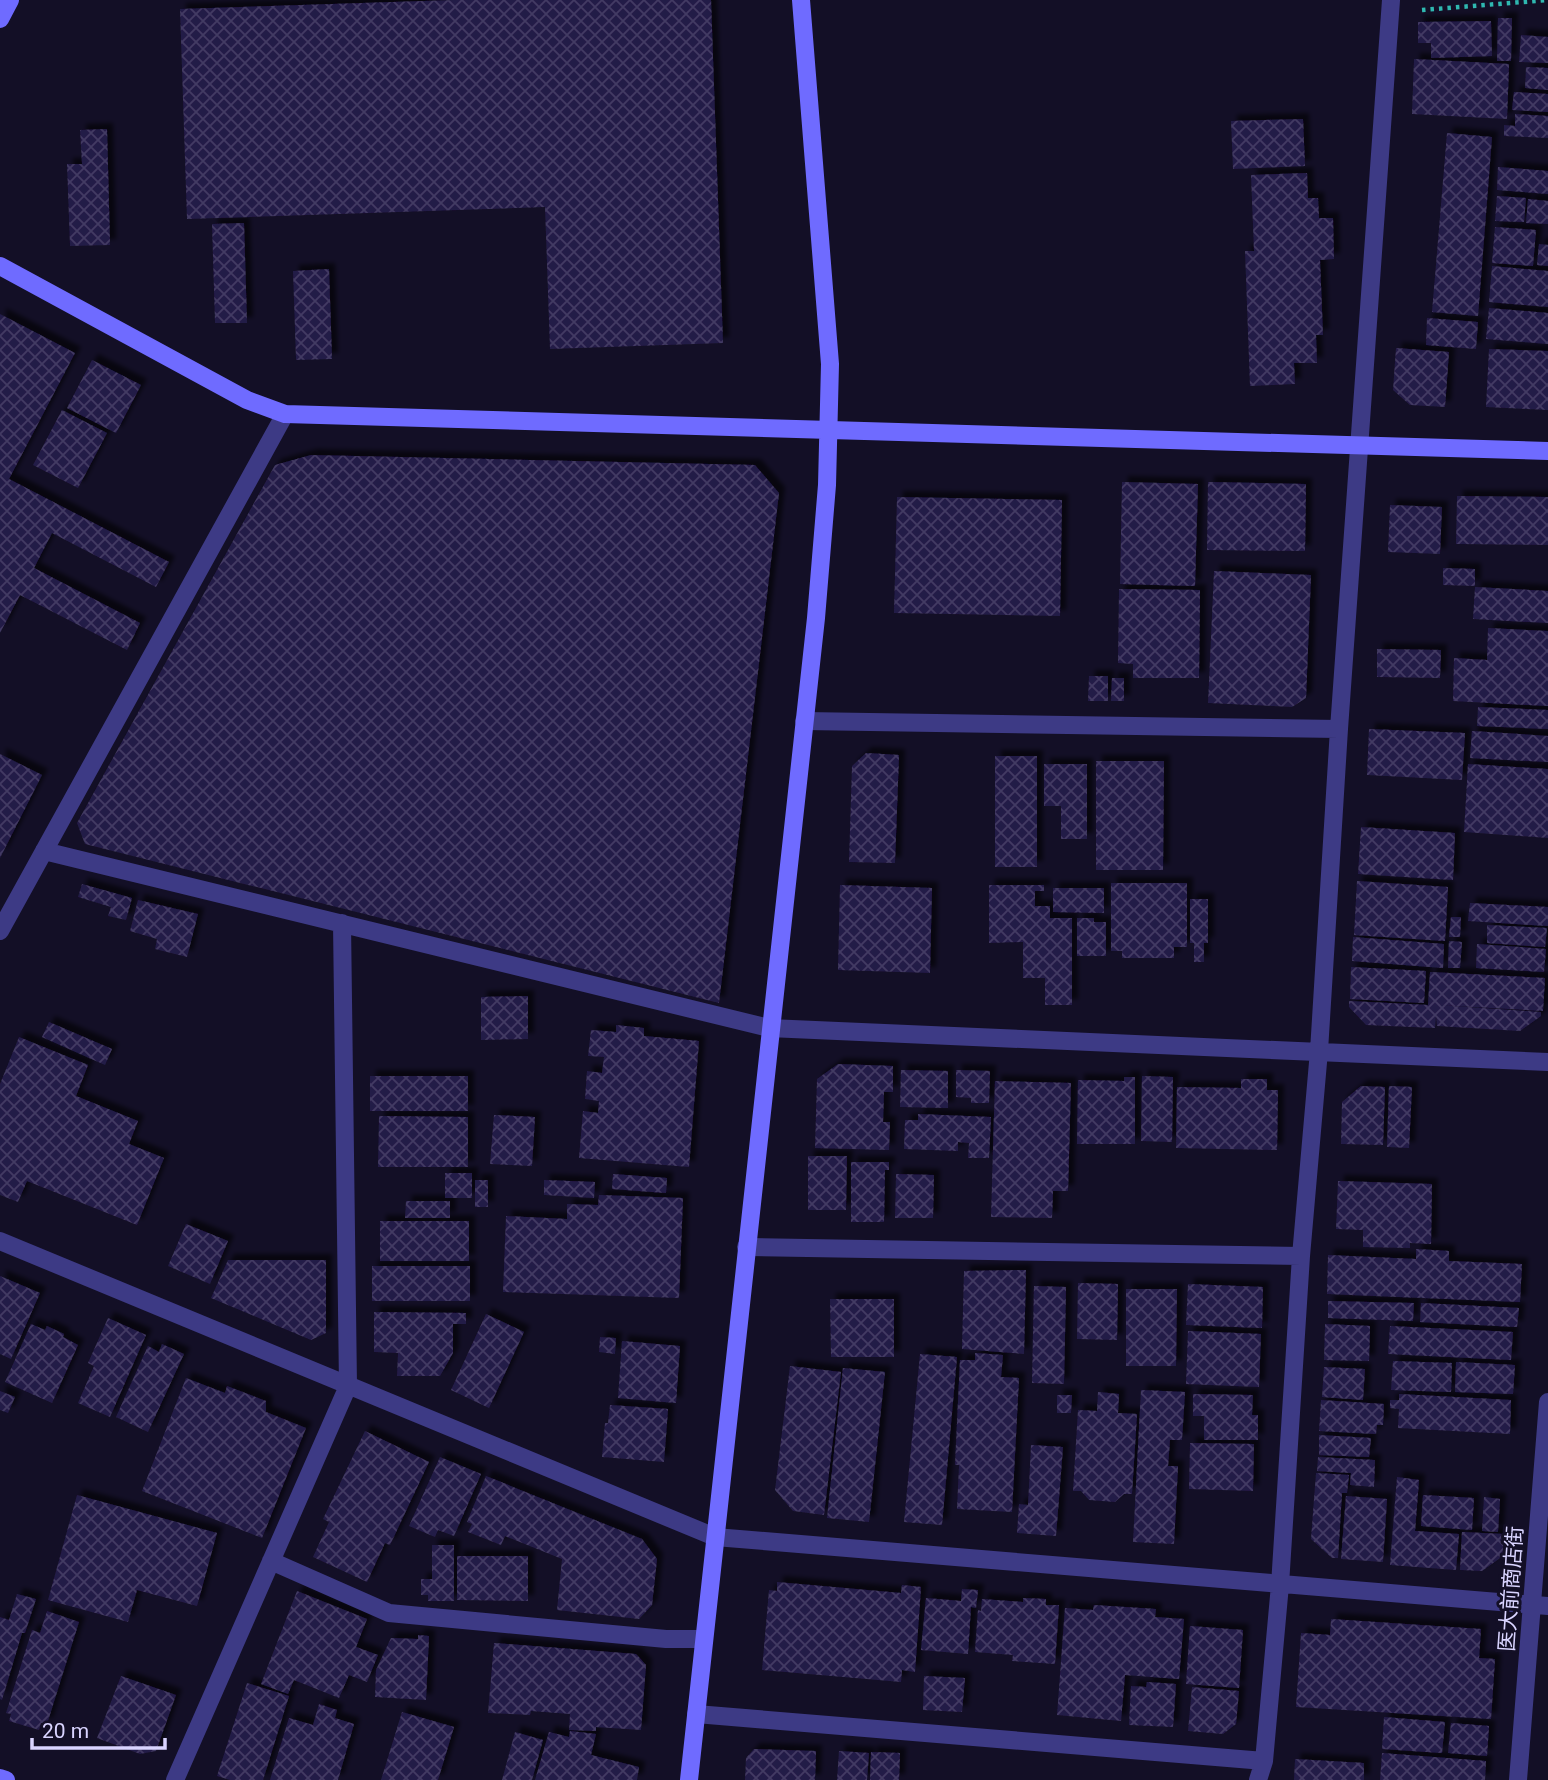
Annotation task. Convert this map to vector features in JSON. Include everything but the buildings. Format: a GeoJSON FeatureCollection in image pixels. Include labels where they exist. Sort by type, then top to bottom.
{"type":"FeatureCollection","features":[{"type":"Feature","properties":{"kind":"street"},"geometry":{"type":"LineString","coordinates":[[0,19],[10,0]]}},
{"type":"Feature","properties":{"kind":"street"},"geometry":{"type":"LineString","coordinates":[[689,1780],[769,1028],[816,618],[827,485],[830,364],[801,0]]}},
{"type":"Feature","properties":{"kind":"street"},"geometry":{"type":"LineString","coordinates":[[1258,1780],[1264,1760],[1280,1585],[1301,1256],[1319,1051],[1339,730],[1391,6]]}},
{"type":"Feature","properties":{"kind":"street"},"geometry":{"type":"LineString","coordinates":[[0,266],[247,400],[285,414],[1548,451]]}},
{"type":"Feature","properties":{"kind":"street"},"geometry":{"type":"LineString","coordinates":[[0,931],[285,414]]}},
{"type":"Feature","properties":{"kind":"street"},"geometry":{"type":"LineString","coordinates":[[804,721],[1339,730]]}},
{"type":"Feature","properties":{"kind":"street"},"geometry":{"type":"LineString","coordinates":[[44,851],[769,1028],[1548,1062]]}},
{"type":"Feature","properties":{"kind":"street"},"geometry":{"type":"LineString","coordinates":[[175,1780],[348,1386],[342,923]]}},
{"type":"Feature","properties":{"kind":"street"},"geometry":{"type":"LineString","coordinates":[[0,1241],[715,1537],[1540,1605]]}},
{"type":"Feature","properties":{"kind":"street"},"geometry":{"type":"LineString","coordinates":[[746,1247],[1301,1256]]}},
{"type":"Feature","properties":{"kind":"street","name":"医大前商店街"},"geometry":{"type":"LineString","coordinates":[[1518,1780],[1540,1605],[1548,1402]]}},
{"type":"Feature","properties":{"kind":"street"},"geometry":{"type":"LineString","coordinates":[[271,1561],[389,1613],[666,1639],[704,1639]]}},
{"type":"Feature","properties":{"kind":"street"},"geometry":{"type":"LineString","coordinates":[[696,1714],[1264,1760]]}},
{"type":"Feature","properties":{"kind":"street"},"geometry":{"type":"LineString","coordinates":[[0,1779],[6,1780]]}},
{"type":"Feature","properties":{"kind":"path"},"geometry":{"type":"LineString","coordinates":[[1391,6],[1548,1]]}}]}
